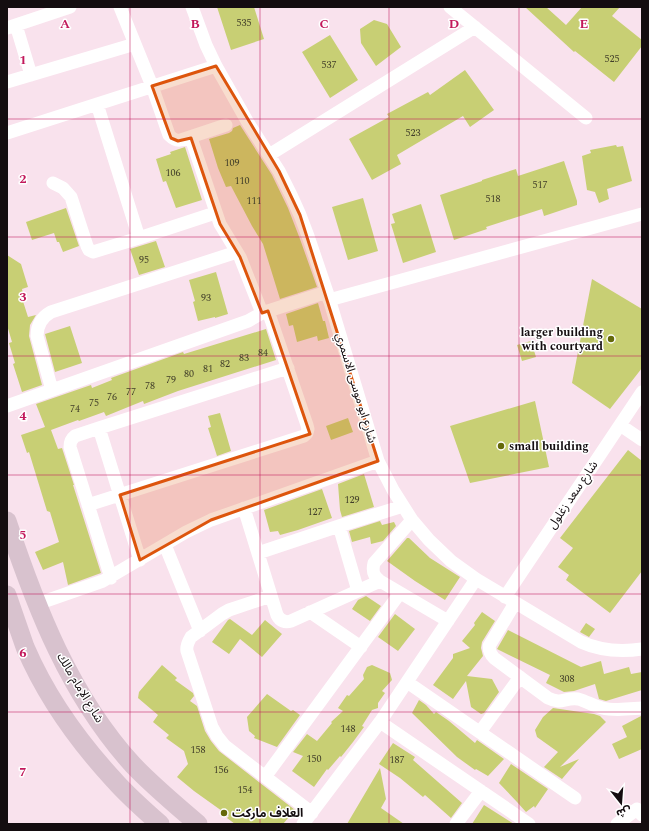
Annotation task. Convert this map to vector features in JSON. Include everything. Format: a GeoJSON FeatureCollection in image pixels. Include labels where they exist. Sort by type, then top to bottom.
{"type":"FeatureCollection","features":[{"type":"Feature","properties":{"kind":"street"},"geometry":{"type":"LineString","coordinates":[[31,75],[12,27],[70,7]]}},
{"type":"Feature","properties":{"kind":"street"},"geometry":{"type":"LineString","coordinates":[[120,7],[172,138],[178,141],[191,138],[226,125]]}},
{"type":"Feature","properties":{"kind":"street","name":"شارع ابو موسى الاسمري"},"geometry":{"type":"LineString","coordinates":[[192,7],[206,45],[216,66],[247,121],[269,155],[288,189],[300,215],[328,296],[378,461],[393,490],[412,520],[429,540],[451,561],[476,579],[581,642],[607,650],[628,651],[642,649]]}},
{"type":"Feature","properties":{"kind":"street"},"geometry":{"type":"LineString","coordinates":[[450,7],[586,118]]}},
{"type":"Feature","properties":{"kind":"street"},"geometry":{"type":"LineString","coordinates":[[269,155],[475,27]]}},
{"type":"Feature","properties":{"kind":"street"},"geometry":{"type":"LineString","coordinates":[[7,82],[135,44]]}},
{"type":"Feature","properties":{"kind":"street"},"geometry":{"type":"LineString","coordinates":[[7,132],[216,66]]}},
{"type":"Feature","properties":{"kind":"street"},"geometry":{"type":"LineString","coordinates":[[97,104],[140,238]]}},
{"type":"Feature","properties":{"kind":"street"},"geometry":{"type":"LineString","coordinates":[[88,505],[304,436],[307,433],[308,429],[288,368],[240,257],[228,240],[215,213],[191,138]]}},
{"type":"Feature","properties":{"kind":"street"},"geometry":{"type":"LineString","coordinates":[[54,183],[63,188],[71,197],[89,250],[93,252],[215,213]]}},
{"type":"Feature","properties":{"kind":"street"},"geometry":{"type":"LineString","coordinates":[[7,406],[248,321],[265,312],[642,214]]}},
{"type":"Feature","properties":{"kind":"street"},"geometry":{"type":"LineString","coordinates":[[52,390],[37,336],[39,323],[46,314],[237,252]]}},
{"type":"Feature","properties":{"kind":"street"},"geometry":{"type":"LineString","coordinates":[[111,578],[70,447],[72,438],[98,428],[288,368]]}},
{"type":"Feature","properties":{"kind":"street","name":"شارع سعد زغلول"},"geometry":{"type":"LineString","coordinates":[[520,677],[490,655],[489,646],[510,600],[642,392]]}},
{"type":"Feature","properties":{"kind":"street"},"geometry":{"type":"LineString","coordinates":[[620,425],[642,440]]}},
{"type":"Feature","properties":{"kind":"street"},"geometry":{"type":"LineString","coordinates":[[98,428],[140,560]]}},
{"type":"Feature","properties":{"kind":"street"},"geometry":{"type":"LineString","coordinates":[[37,604],[111,578],[199,525],[378,461]]}},
{"type":"Feature","properties":{"kind":"street"},"geometry":{"type":"LineString","coordinates":[[258,553],[403,506]]}},
{"type":"Feature","properties":{"kind":"street"},"geometry":{"type":"LineString","coordinates":[[244,508],[277,615],[282,620],[288,622],[380,581]]}},
{"type":"Feature","properties":{"kind":"street"},"geometry":{"type":"LineString","coordinates":[[412,520],[374,563],[372,568],[374,576],[448,621]]}},
{"type":"Feature","properties":{"kind":"street","name":"شارع الإمام مالك"},"geometry":{"type":"LineString","coordinates":[[7,521],[21,564],[37,604],[61,659],[76,687],[98,720],[132,764],[148,781],[198,824]]}},
{"type":"Feature","properties":{"kind":"street"},"geometry":{"type":"LineString","coordinates":[[339,526],[358,591]]}},
{"type":"Feature","properties":{"kind":"street"},"geometry":{"type":"LineString","coordinates":[[165,545],[200,631]]}},
{"type":"Feature","properties":{"kind":"street"},"geometry":{"type":"LineString","coordinates":[[303,824],[380,722],[476,579]]}},
{"type":"Feature","properties":{"kind":"street"},"geometry":{"type":"LineString","coordinates":[[265,777],[400,593]]}},
{"type":"Feature","properties":{"kind":"street"},"geometry":{"type":"LineString","coordinates":[[7,595],[26,647],[40,677],[56,705],[93,756],[114,780],[160,824]]}},
{"type":"Feature","properties":{"kind":"street"},"geometry":{"type":"LineString","coordinates":[[271,596],[229,610],[222,614],[188,641],[187,651],[212,727],[217,736],[225,746],[312,813]]}},
{"type":"Feature","properties":{"kind":"street"},"geometry":{"type":"LineString","coordinates":[[310,612],[361,647]]}},
{"type":"Feature","properties":{"kind":"street"},"geometry":{"type":"LineString","coordinates":[[480,732],[520,677],[548,698],[555,701],[562,702],[574,699],[600,708],[615,710],[642,708]]}},
{"type":"Feature","properties":{"kind":"street"},"geometry":{"type":"LineString","coordinates":[[407,682],[575,798]]}},
{"type":"Feature","properties":{"kind":"street"},"geometry":{"type":"LineString","coordinates":[[380,722],[529,824]]}},
{"type":"Feature","properties":{"kind":"street"},"geometry":{"type":"LineString","coordinates":[[456,824],[481,791]]}},
{"type":"Feature","properties":{"kind":"street"},"geometry":{"type":"LineString","coordinates":[[617,824],[637,809],[642,815]]}},
{"type":"Feature","properties":{"kind":"highlighted area"},"geometry":{"type":"Polygon","coordinates":[[[216,66],[279,171],[300,215],[378,461],[211,520],[140,560],[120,495],[310,434],[268,311],[262,313],[240,257],[220,224],[191,138],[178,141],[171,138],[152,86],[216,66]]]}},
{"type":"Feature","properties":{"kind":"building"},"geometry":{"type":"Polygon","coordinates":[[[217,7],[254,7],[264,39],[231,50],[217,7]]]}},
{"type":"Feature","properties":{"kind":"building"},"geometry":{"type":"Polygon","coordinates":[[[525,7],[546,7],[566,25],[582,7],[620,7],[612,16],[642,40],[642,46],[614,82],[575,51],[574,52],[525,7]]]}},
{"type":"Feature","properties":{"kind":"building"},"geometry":{"type":"Polygon","coordinates":[[[374,20],[387,24],[401,47],[376,66],[361,43],[360,29],[374,20]]]}},
{"type":"Feature","properties":{"kind":"building"},"geometry":{"type":"Polygon","coordinates":[[[330,35],[358,80],[330,98],[302,52],[330,35]]]}},
{"type":"Feature","properties":{"kind":"building"},"geometry":{"type":"Polygon","coordinates":[[[465,70],[494,110],[470,127],[463,116],[397,155],[401,164],[372,180],[349,139],[389,117],[387,114],[428,92],[430,95],[465,70]]]}},
{"type":"Feature","properties":{"kind":"building"},"geometry":{"type":"Polygon","coordinates":[[[240,125],[272,175],[288,208],[317,287],[280,299],[263,244],[231,186],[226,187],[209,139],[229,133],[233,128],[240,125]]]}},
{"type":"Feature","properties":{"kind":"building"},"geometry":{"type":"Polygon","coordinates":[[[616,145],[617,147],[623,146],[632,181],[607,189],[609,199],[599,203],[595,192],[587,190],[582,156],[591,153],[590,150],[616,145]]]}},
{"type":"Feature","properties":{"kind":"building"},"geometry":{"type":"Polygon","coordinates":[[[185,147],[202,200],[176,208],[166,181],[163,182],[156,159],[185,147]]]}},
{"type":"Feature","properties":{"kind":"building"},"geometry":{"type":"Polygon","coordinates":[[[564,161],[577,205],[544,216],[542,209],[486,227],[487,229],[454,240],[440,195],[516,169],[518,176],[564,161]]]}},
{"type":"Feature","properties":{"kind":"building"},"geometry":{"type":"Polygon","coordinates":[[[363,198],[378,251],[348,260],[332,207],[363,198]]]}},
{"type":"Feature","properties":{"kind":"building"},"geometry":{"type":"Polygon","coordinates":[[[421,204],[436,252],[403,263],[391,224],[395,223],[392,214],[421,204]]]}},
{"type":"Feature","properties":{"kind":"building"},"geometry":{"type":"Polygon","coordinates":[[[66,208],[79,246],[63,252],[54,233],[32,240],[26,222],[66,208]]]}},
{"type":"Feature","properties":{"kind":"building"},"geometry":{"type":"Polygon","coordinates":[[[156,241],[165,267],[139,275],[130,249],[156,241]]]}},
{"type":"Feature","properties":{"kind":"building"},"geometry":{"type":"Polygon","coordinates":[[[7,255],[21,264],[28,287],[22,289],[23,294],[21,295],[28,317],[36,315],[30,325],[29,336],[42,385],[22,392],[13,364],[15,363],[9,343],[12,342],[7,325],[7,255]]]}},
{"type":"Feature","properties":{"kind":"building"},"geometry":{"type":"Polygon","coordinates":[[[216,272],[228,314],[198,321],[193,302],[195,301],[189,280],[216,272]]]}},
{"type":"Feature","properties":{"kind":"building","name":"larger building with courtyard"},"geometry":{"type":"Polygon","coordinates":[[[592,279],[642,309],[642,368],[610,409],[572,383],[592,279]]]}},
{"type":"Feature","properties":{"kind":"building"},"geometry":{"type":"Polygon","coordinates":[[[318,303],[323,321],[325,321],[329,338],[318,341],[317,336],[297,342],[293,325],[289,326],[286,314],[318,303]]]}},
{"type":"Feature","properties":{"kind":"building"},"geometry":{"type":"Polygon","coordinates":[[[70,326],[82,363],[55,372],[45,334],[70,326]]]}},
{"type":"Feature","properties":{"kind":"building"},"geometry":{"type":"Polygon","coordinates":[[[266,329],[276,360],[178,391],[144,404],[143,401],[106,416],[104,412],[51,430],[58,449],[62,448],[101,573],[68,585],[63,562],[43,570],[35,552],[59,542],[50,512],[47,511],[29,452],[27,453],[21,435],[45,427],[36,404],[91,385],[92,388],[112,380],[111,378],[183,352],[184,354],[266,329]]]}},
{"type":"Feature","properties":{"kind":"building"},"geometry":{"type":"Polygon","coordinates":[[[531,341],[536,357],[522,361],[517,345],[531,341]]]}},
{"type":"Feature","properties":{"kind":"building","name":"small building"},"geometry":{"type":"Polygon","coordinates":[[[535,401],[549,467],[470,483],[450,426],[535,401]]]}},
{"type":"Feature","properties":{"kind":"building"},"geometry":{"type":"Polygon","coordinates":[[[220,413],[231,451],[217,456],[208,428],[211,427],[208,416],[220,413]]]}},
{"type":"Feature","properties":{"kind":"building"},"geometry":{"type":"Polygon","coordinates":[[[348,418],[353,432],[331,440],[326,426],[348,418]]]}},
{"type":"Feature","properties":{"kind":"building"},"geometry":{"type":"Polygon","coordinates":[[[628,450],[642,461],[642,571],[610,613],[566,580],[569,575],[558,567],[573,548],[560,538],[628,450]]]}},
{"type":"Feature","properties":{"kind":"building"},"geometry":{"type":"Polygon","coordinates":[[[364,474],[374,507],[342,517],[338,484],[364,474]]]}},
{"type":"Feature","properties":{"kind":"building"},"geometry":{"type":"Polygon","coordinates":[[[322,489],[332,518],[280,535],[278,531],[270,532],[264,510],[322,489]]]}},
{"type":"Feature","properties":{"kind":"building"},"geometry":{"type":"Polygon","coordinates":[[[380,521],[382,525],[394,522],[396,526],[383,541],[371,544],[370,537],[352,542],[349,531],[380,521]]]}},
{"type":"Feature","properties":{"kind":"building"},"geometry":{"type":"Polygon","coordinates":[[[407,538],[409,538],[430,558],[460,577],[445,600],[387,561],[407,538]]]}},
{"type":"Feature","properties":{"kind":"building"},"geometry":{"type":"Polygon","coordinates":[[[366,596],[381,606],[370,621],[352,609],[358,600],[366,596]]]}},
{"type":"Feature","properties":{"kind":"building"},"geometry":{"type":"Polygon","coordinates":[[[482,612],[495,621],[482,642],[481,648],[483,656],[467,676],[492,679],[499,692],[484,713],[481,714],[471,707],[466,681],[453,699],[433,685],[453,658],[453,654],[470,648],[462,641],[475,625],[474,623],[482,612]]]}},
{"type":"Feature","properties":{"kind":"building"},"geometry":{"type":"Polygon","coordinates":[[[395,614],[415,629],[398,651],[378,637],[395,614]]]}},
{"type":"Feature","properties":{"kind":"building"},"geometry":{"type":"Polygon","coordinates":[[[230,619],[252,635],[265,620],[282,634],[262,657],[240,639],[229,654],[212,642],[230,619]]]}},
{"type":"Feature","properties":{"kind":"building"},"geometry":{"type":"Polygon","coordinates":[[[586,623],[595,629],[589,637],[580,632],[586,623]]]}},
{"type":"Feature","properties":{"kind":"building"},"geometry":{"type":"Polygon","coordinates":[[[508,630],[581,667],[601,661],[604,674],[629,667],[631,674],[642,672],[642,690],[606,701],[599,699],[595,684],[574,691],[564,692],[546,683],[550,675],[497,649],[508,630]]]}},
{"type":"Feature","properties":{"kind":"building"},"geometry":{"type":"Polygon","coordinates":[[[162,665],[177,678],[175,680],[193,693],[194,696],[190,701],[197,706],[205,731],[219,751],[295,810],[283,824],[235,824],[227,818],[229,816],[177,777],[188,764],[184,751],[166,738],[169,735],[153,722],[158,715],[138,698],[139,692],[162,665]]]}},
{"type":"Feature","properties":{"kind":"building"},"geometry":{"type":"Polygon","coordinates":[[[372,665],[390,673],[392,680],[382,691],[385,693],[378,703],[378,708],[372,710],[362,726],[364,727],[353,742],[341,757],[340,756],[328,770],[327,769],[314,787],[292,771],[303,756],[293,752],[307,734],[317,741],[332,723],[331,722],[343,711],[338,708],[347,695],[349,696],[364,679],[363,675],[367,667],[372,665]]]}},
{"type":"Feature","properties":{"kind":"building"},"geometry":{"type":"Polygon","coordinates":[[[267,694],[291,711],[293,710],[300,715],[277,747],[254,738],[255,736],[249,731],[247,717],[267,694]]]}},
{"type":"Feature","properties":{"kind":"building"},"geometry":{"type":"Polygon","coordinates":[[[419,700],[434,714],[436,712],[449,721],[475,743],[477,740],[504,759],[488,776],[476,769],[475,770],[457,757],[412,713],[419,700]]]}},
{"type":"Feature","properties":{"kind":"building"},"geometry":{"type":"Polygon","coordinates":[[[553,708],[594,714],[600,716],[606,722],[560,767],[579,759],[562,779],[544,767],[558,752],[537,737],[535,730],[543,717],[553,708]]]}},
{"type":"Feature","properties":{"kind":"building"},"geometry":{"type":"Polygon","coordinates":[[[641,716],[642,749],[619,759],[612,744],[627,737],[622,726],[641,716]]]}},
{"type":"Feature","properties":{"kind":"building"},"geometry":{"type":"Polygon","coordinates":[[[393,743],[415,757],[413,760],[462,803],[451,818],[425,795],[423,797],[400,778],[379,764],[393,743]]]}},
{"type":"Feature","properties":{"kind":"building"},"geometry":{"type":"Polygon","coordinates":[[[511,764],[548,789],[535,808],[534,806],[526,812],[499,783],[511,764]]]}},
{"type":"Feature","properties":{"kind":"building"},"geometry":{"type":"Polygon","coordinates":[[[380,768],[386,799],[381,808],[404,824],[347,824],[380,768]]]}},
{"type":"Feature","properties":{"kind":"building"},"geometry":{"type":"Polygon","coordinates":[[[484,805],[514,824],[472,824],[484,805]]]}},
{"type":"Feature","properties":{"kind":"place","name":"larger building with courtyard"},"geometry":{"type":"Point","coordinates":[611,339]}},
{"type":"Feature","properties":{"kind":"place","name":"small building"},"geometry":{"type":"Point","coordinates":[501,446]}},
{"type":"Feature","properties":{"kind":"place","name":"العلاف ماركت"},"geometry":{"type":"Point","coordinates":[224,813]}}]}
